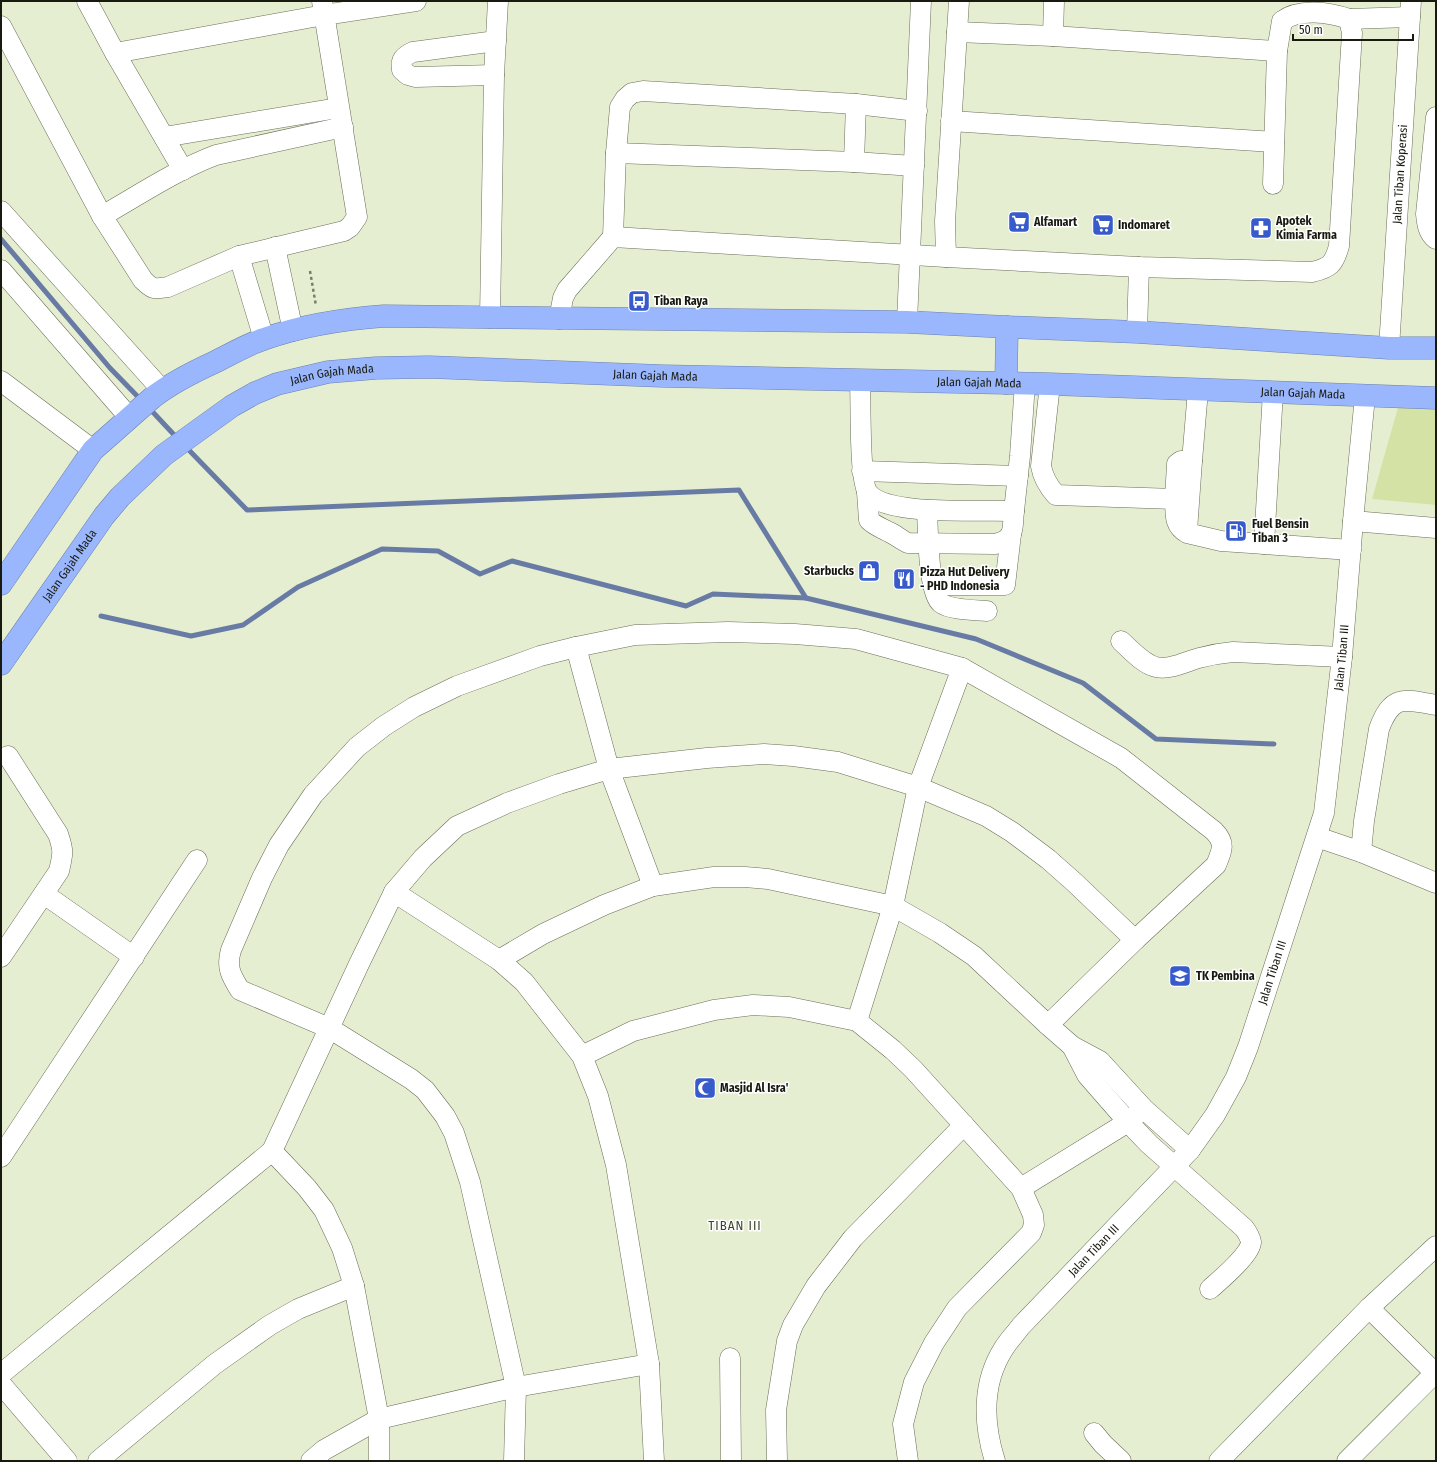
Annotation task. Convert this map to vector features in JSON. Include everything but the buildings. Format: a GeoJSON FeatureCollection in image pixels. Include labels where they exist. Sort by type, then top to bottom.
{"type":"FeatureCollection","features":[{"type":"Feature","properties":{"kind":"highway"},"geometry":{"type":"LineString","coordinates":[[1,584],[93,450],[130,416],[157,394],[195,371],[264,339],[318,324],[384,316],[907,322],[1138,332],[1389,348],[1436,348]]}},
{"type":"Feature","properties":{"kind":"highway"},"geometry":{"type":"LineString","coordinates":[[1007,327],[1016,383]]}},
{"type":"Feature","properties":{"kind":"highway","name":"Jalan Gajah Mada"},"geometry":{"type":"LineString","coordinates":[[1,664],[104,516],[120,497],[164,455],[232,406],[255,393],[277,384],[328,372],[376,368],[429,367],[662,376],[1050,384],[1436,398]]}},
{"type":"Feature","properties":{"kind":"street"},"geometry":{"type":"LineString","coordinates":[[87,1],[115,53],[183,170]]}},
{"type":"Feature","properties":{"kind":"street"},"geometry":{"type":"LineString","coordinates":[[115,53],[323,8],[416,1]]}},
{"type":"Feature","properties":{"kind":"street"},"geometry":{"type":"LineString","coordinates":[[490,318],[494,75],[498,1]]}},
{"type":"Feature","properties":{"kind":"street"},"geometry":{"type":"LineString","coordinates":[[907,322],[922,1]]}},
{"type":"Feature","properties":{"kind":"street"},"geometry":{"type":"LineString","coordinates":[[946,257],[945,221],[958,1]]}},
{"type":"Feature","properties":{"kind":"street"},"geometry":{"type":"LineString","coordinates":[[1053,36],[1054,1]]}},
{"type":"Feature","properties":{"kind":"street"},"geometry":{"type":"LineString","coordinates":[[1,26],[102,216],[143,280],[150,288],[168,287],[239,256],[344,231],[355,221],[357,217],[343,127],[338,108],[323,8]]}},
{"type":"Feature","properties":{"kind":"street"},"geometry":{"type":"LineString","coordinates":[[1273,184],[1277,51],[1282,21],[1296,14],[1316,13],[1338,15],[1348,19],[1410,9]]}},
{"type":"Feature","properties":{"kind":"street","name":"Jalan Tiban Koperasi"},"geometry":{"type":"LineString","coordinates":[[1389,348],[1410,9]]}},
{"type":"Feature","properties":{"kind":"street"},"geometry":{"type":"LineString","coordinates":[[614,237],[946,257],[1139,266],[1312,272],[1323,269],[1332,264],[1339,246],[1352,33],[1348,19]]}},
{"type":"Feature","properties":{"kind":"street"},"geometry":{"type":"LineString","coordinates":[[957,32],[1053,36],[1277,51]]}},
{"type":"Feature","properties":{"kind":"street"},"geometry":{"type":"LineString","coordinates":[[494,75],[415,77],[408,75],[402,70],[401,64],[402,59],[406,55],[413,52],[496,41]]}},
{"type":"Feature","properties":{"kind":"street"},"geometry":{"type":"LineString","coordinates":[[559,319],[563,298],[567,290],[614,237],[616,153],[620,107],[625,99],[632,93],[643,91],[856,104],[918,111]]}},
{"type":"Feature","properties":{"kind":"street"},"geometry":{"type":"LineString","coordinates":[[854,162],[856,104]]}},
{"type":"Feature","properties":{"kind":"street"},"geometry":{"type":"LineString","coordinates":[[164,137],[338,108]]}},
{"type":"Feature","properties":{"kind":"street"},"geometry":{"type":"LineString","coordinates":[[1436,117],[1426,214],[1427,226],[1431,236],[1436,239]]}},
{"type":"Feature","properties":{"kind":"street"},"geometry":{"type":"LineString","coordinates":[[951,121],[1274,142]]}},
{"type":"Feature","properties":{"kind":"street"},"geometry":{"type":"LineString","coordinates":[[102,216],[183,170],[216,155],[343,127]]}},
{"type":"Feature","properties":{"kind":"street"},"geometry":{"type":"LineString","coordinates":[[616,153],[854,162],[914,166]]}},
{"type":"Feature","properties":{"kind":"street"},"geometry":{"type":"LineString","coordinates":[[1,211],[157,394]]}},
{"type":"Feature","properties":{"kind":"street"},"geometry":{"type":"LineString","coordinates":[[275,247],[293,331]]}},
{"type":"Feature","properties":{"kind":"street"},"geometry":{"type":"LineString","coordinates":[[239,256],[264,339]]}},
{"type":"Feature","properties":{"kind":"street"},"geometry":{"type":"LineString","coordinates":[[1138,332],[1139,266]]}},
{"type":"Feature","properties":{"kind":"street"},"geometry":{"type":"LineString","coordinates":[[1,270],[130,416]]}},
{"type":"Feature","properties":{"kind":"street"},"geometry":{"type":"LineString","coordinates":[[1,380],[93,450]]}},
{"type":"Feature","properties":{"kind":"street"},"geometry":{"type":"LineString","coordinates":[[860,381],[862,471],[867,492],[869,520],[873,524],[901,540],[908,542],[929,544],[995,544],[1004,542],[1011,534]]}},
{"type":"Feature","properties":{"kind":"street"},"geometry":{"type":"LineString","coordinates":[[932,584],[1005,585],[1020,456],[1016,383]]}},
{"type":"Feature","properties":{"kind":"street"},"geometry":{"type":"LineString","coordinates":[[1050,384],[1042,460],[1043,475],[1048,486],[1056,495],[1174,500]]}},
{"type":"Feature","properties":{"kind":"street"},"geometry":{"type":"LineString","coordinates":[[1187,533],[1198,390]]}},
{"type":"Feature","properties":{"kind":"street"},"geometry":{"type":"LineString","coordinates":[[1264,544],[1273,392]]}},
{"type":"Feature","properties":{"kind":"street","name":"Jalan Tiban III"},"geometry":{"type":"LineString","coordinates":[[995,1461],[986,1422],[986,1401],[993,1371],[1004,1348],[1021,1326],[1190,1150],[1215,1115],[1236,1077],[1246,1053],[1324,813],[1342,657],[1365,396]]}},
{"type":"Feature","properties":{"kind":"street"},"geometry":{"type":"LineString","coordinates":[[1020,456],[1028,452],[1038,453],[1042,460]]}},
{"type":"Feature","properties":{"kind":"street"},"geometry":{"type":"LineString","coordinates":[[1192,461],[1181,460],[1177,464],[1174,500],[1176,522],[1187,533],[1221,541],[1351,550]]}},
{"type":"Feature","properties":{"kind":"street"},"geometry":{"type":"LineString","coordinates":[[862,471],[1018,476]]}},
{"type":"Feature","properties":{"kind":"street"},"geometry":{"type":"LineString","coordinates":[[867,492],[877,501],[888,505],[947,511],[1014,511]]}},
{"type":"Feature","properties":{"kind":"street"},"geometry":{"type":"LineString","coordinates":[[927,510],[932,584],[936,597],[942,604],[950,607],[987,611]]}},
{"type":"Feature","properties":{"kind":"street"},"geometry":{"type":"LineString","coordinates":[[1353,521],[1436,528]]}},
{"type":"Feature","properties":{"kind":"street"},"geometry":{"type":"LineString","coordinates":[[514,1461],[516,1387],[470,1182],[461,1151],[445,1116],[425,1090],[411,1079],[329,1028],[240,990],[233,980],[229,969],[228,961],[231,950],[262,878],[279,845],[313,795],[357,747],[384,726],[414,707],[457,686],[540,656],[635,635],[728,632],[795,634],[856,639],[962,668],[1121,758],[1218,836],[1222,845],[1221,853],[1216,865],[1135,940],[1048,1025]]}},
{"type":"Feature","properties":{"kind":"street"},"geometry":{"type":"LineString","coordinates":[[1121,641],[1143,660],[1155,667],[1165,668],[1216,654],[1233,652],[1342,657]]}},
{"type":"Feature","properties":{"kind":"street"},"geometry":{"type":"LineString","coordinates":[[576,647],[609,769],[653,886]]}},
{"type":"Feature","properties":{"kind":"street"},"geometry":{"type":"LineString","coordinates":[[857,1021],[893,906],[918,787],[962,668]]}},
{"type":"Feature","properties":{"kind":"street"},"geometry":{"type":"LineString","coordinates":[[1360,852],[1365,813],[1380,729],[1384,716],[1393,704],[1403,700],[1436,705]]}},
{"type":"Feature","properties":{"kind":"street"},"geometry":{"type":"LineString","coordinates":[[1,1374],[272,1151],[394,892],[422,858],[457,826],[507,803],[559,784],[609,769],[707,758],[764,754],[838,762],[918,787],[986,816],[1012,832],[1048,859],[1135,940]]}},
{"type":"Feature","properties":{"kind":"street"},"geometry":{"type":"LineString","coordinates":[[1,957],[59,871],[63,855],[58,834],[3,758]]}},
{"type":"Feature","properties":{"kind":"street"},"geometry":{"type":"LineString","coordinates":[[1317,837],[1360,852],[1436,883]]}},
{"type":"Feature","properties":{"kind":"street"},"geometry":{"type":"LineString","coordinates":[[1,1157],[198,860]]}},
{"type":"Feature","properties":{"kind":"street"},"geometry":{"type":"LineString","coordinates":[[499,960],[572,919],[653,886],[714,877],[745,876],[798,885],[893,906],[940,933],[974,956],[1072,1046],[1100,1061],[1144,1109],[1190,1150]]}},
{"type":"Feature","properties":{"kind":"street"},"geometry":{"type":"LineString","coordinates":[[394,892],[499,960],[524,982],[582,1056],[598,1096],[616,1165],[649,1364],[654,1461]]}},
{"type":"Feature","properties":{"kind":"street"},"geometry":{"type":"LineString","coordinates":[[44,894],[134,957]]}},
{"type":"Feature","properties":{"kind":"street"},"geometry":{"type":"LineString","coordinates":[[582,1056],[633,1031],[714,1010],[753,1005],[789,1007],[857,1021],[908,1064],[1021,1188],[1034,1215],[1034,1225],[1031,1233],[957,1308],[934,1343],[914,1382],[903,1424],[908,1461]]}},
{"type":"Feature","properties":{"kind":"street"},"geometry":{"type":"LineString","coordinates":[[1072,1046],[1087,1075],[1128,1122],[1149,1144],[1244,1228],[1251,1241],[1249,1249],[1239,1262],[1210,1289]]}},
{"type":"Feature","properties":{"kind":"street"},"geometry":{"type":"LineString","coordinates":[[1021,1188],[1128,1122],[1144,1109]]}},
{"type":"Feature","properties":{"kind":"street"},"geometry":{"type":"LineString","coordinates":[[777,1461],[776,1410],[787,1341],[797,1319],[816,1286],[853,1238],[964,1125]]}},
{"type":"Feature","properties":{"kind":"street"},"geometry":{"type":"LineString","coordinates":[[272,1151],[307,1188],[324,1210],[342,1248],[354,1286],[379,1419],[379,1461]]}},
{"type":"Feature","properties":{"kind":"street"},"geometry":{"type":"LineString","coordinates":[[1219,1461],[1369,1308],[1436,1246]]}},
{"type":"Feature","properties":{"kind":"street"},"geometry":{"type":"LineString","coordinates":[[98,1461],[215,1364],[270,1324],[304,1307],[354,1286]]}},
{"type":"Feature","properties":{"kind":"street"},"geometry":{"type":"LineString","coordinates":[[1347,1461],[1436,1373],[1369,1308]]}},
{"type":"Feature","properties":{"kind":"street"},"geometry":{"type":"LineString","coordinates":[[730,1358],[731,1461]]}},
{"type":"Feature","properties":{"kind":"street"},"geometry":{"type":"LineString","coordinates":[[310,1461],[324,1450],[379,1419],[516,1387],[649,1364]]}},
{"type":"Feature","properties":{"kind":"street"},"geometry":{"type":"LineString","coordinates":[[1,1384],[67,1461]]}},
{"type":"Feature","properties":{"kind":"street"},"geometry":{"type":"LineString","coordinates":[[1094,1433],[1121,1461]]}},
{"type":"Feature","properties":{"kind":"path"},"geometry":{"type":"LineString","coordinates":[[310,271],[318,324]]}},
{"type":"Feature","properties":{"kind":"green space"},"geometry":{"type":"Polygon","coordinates":[[[1399,404],[1436,406],[1436,505],[1372,499],[1399,404]]]}},
{"type":"Feature","properties":{"kind":"waterway"},"geometry":{"type":"LineString","coordinates":[[1,239],[110,368],[142,401]]}},
{"type":"Feature","properties":{"kind":"waterway"},"geometry":{"type":"LineString","coordinates":[[149,408],[178,439]]}},
{"type":"Feature","properties":{"kind":"waterway"},"geometry":{"type":"LineString","coordinates":[[185,446],[247,510],[739,490],[806,598]]}},
{"type":"Feature","properties":{"kind":"waterway"},"geometry":{"type":"LineString","coordinates":[[101,616],[191,636],[243,625],[298,587],[382,549],[438,551],[480,574],[512,561],[686,606],[713,594],[806,598],[976,639],[1083,683],[1156,739],[1274,744]]}},
{"type":"Feature","properties":{"kind":"place","name":"Alfamart"},"geometry":{"type":"Point","coordinates":[1019,222]}},
{"type":"Feature","properties":{"kind":"place","name":"Indomaret"},"geometry":{"type":"Point","coordinates":[1103,225]}},
{"type":"Feature","properties":{"kind":"place","name":"Apotek Kimia Farma"},"geometry":{"type":"Point","coordinates":[1261,228]}},
{"type":"Feature","properties":{"kind":"place","name":"Tiban Raya"},"geometry":{"type":"Point","coordinates":[639,301]}},
{"type":"Feature","properties":{"kind":"place","name":"Fuel Bensin Tiban 3"},"geometry":{"type":"Point","coordinates":[1236,531]}},
{"type":"Feature","properties":{"kind":"place","name":"Starbucks"},"geometry":{"type":"Point","coordinates":[869,571]}},
{"type":"Feature","properties":{"kind":"place","name":"Pizza Hut Delivery - PHD Indonesia"},"geometry":{"type":"Point","coordinates":[904,579]}},
{"type":"Feature","properties":{"kind":"place","name":"TK Pembina"},"geometry":{"type":"Point","coordinates":[1180,976]}},
{"type":"Feature","properties":{"kind":"place","name":"Masjid Al Isra'"},"geometry":{"type":"Point","coordinates":[705,1088]}},
{"type":"Feature","properties":{"kind":"district","name":"TIBAN III"},"geometry":{"type":"Point","coordinates":[735,1225]}}]}
